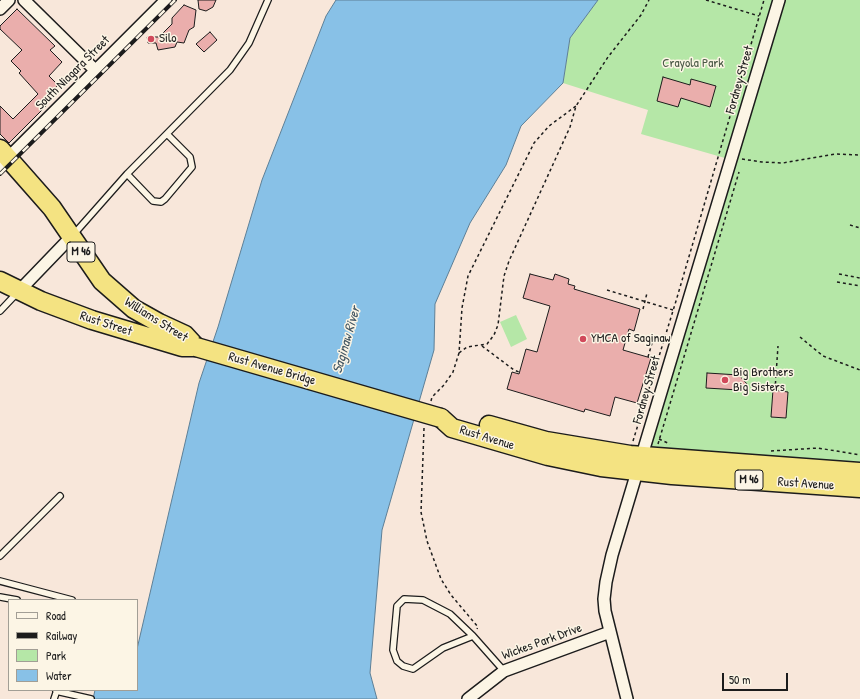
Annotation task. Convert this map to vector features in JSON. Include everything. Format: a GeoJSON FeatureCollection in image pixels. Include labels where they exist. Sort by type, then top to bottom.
{"type":"FeatureCollection","features":[{"type":"Feature","properties":{"kind":"highway","name":"Williams Street"},"geometry":{"type":"LineString","coordinates":[[3,158],[48,202],[102,280],[122,300],[159,323],[185,335],[196,347]]}},
{"type":"Feature","properties":{"kind":"highway","name":"M 46"},"geometry":{"type":"LineString","coordinates":[[0,281],[20,290]]}},
{"type":"Feature","properties":{"kind":"highway","name":"Rust Street"},"geometry":{"type":"LineString","coordinates":[[20,290],[74,314],[107,325],[182,347],[196,347]]}},
{"type":"Feature","properties":{"kind":"highway","name":"Rust Avenue Bridge"},"geometry":{"type":"LineString","coordinates":[[196,347],[442,418]]}},
{"type":"Feature","properties":{"kind":"highway","name":"Rust Avenue"},"geometry":{"type":"LineString","coordinates":[[442,418],[455,416],[546,441],[638,457],[860,488]]}},
{"type":"Feature","properties":{"kind":"highway","name":"Rust Avenue"},"geometry":{"type":"LineString","coordinates":[[638,457],[860,472]]}},
{"type":"Feature","properties":{"kind":"street"},"geometry":{"type":"LineString","coordinates":[[0,9],[9,0]]}},
{"type":"Feature","properties":{"kind":"street"},"geometry":{"type":"LineString","coordinates":[[24,0],[96,71]]}},
{"type":"Feature","properties":{"kind":"street","name":"South Niagara Street"},"geometry":{"type":"LineString","coordinates":[[3,158],[96,71],[166,0]]}},
{"type":"Feature","properties":{"kind":"street","name":"Fordney Street"},"geometry":{"type":"LineString","coordinates":[[627,699],[610,632],[604,599],[606,582],[638,457],[779,0]]}},
{"type":"Feature","properties":{"kind":"street"},"geometry":{"type":"LineString","coordinates":[[20,290],[71,237]]}},
{"type":"Feature","properties":{"kind":"street","name":"Wickes Park Drive"},"geometry":{"type":"LineString","coordinates":[[468,699],[504,671],[610,632]]}},
{"type":"Feature","properties":{"kind":"lane"},"geometry":{"type":"LineString","coordinates":[[71,237],[126,174],[230,70],[242,54],[268,0]]}},
{"type":"Feature","properties":{"kind":"lane"},"geometry":{"type":"LineString","coordinates":[[126,174],[153,201],[161,202],[192,167],[190,157],[167,134]]}},
{"type":"Feature","properties":{"kind":"lane"},"geometry":{"type":"LineString","coordinates":[[0,311],[20,290]]}},
{"type":"Feature","properties":{"kind":"lane"},"geometry":{"type":"LineString","coordinates":[[0,556],[60,496]]}},
{"type":"Feature","properties":{"kind":"lane"},"geometry":{"type":"LineString","coordinates":[[0,581],[68,599]]}},
{"type":"Feature","properties":{"kind":"lane"},"geometry":{"type":"LineString","coordinates":[[0,597],[11,599]]}},
{"type":"Feature","properties":{"kind":"lane"},"geometry":{"type":"LineString","coordinates":[[473,636],[443,648],[413,669],[403,666],[397,661],[393,650],[396,606],[404,599],[423,600],[450,614],[473,636],[504,671]]}},
{"type":"Feature","properties":{"kind":"lane"},"geometry":{"type":"LineString","coordinates":[[61,691],[91,699]]}},
{"type":"Feature","properties":{"kind":"path"},"geometry":{"type":"LineString","coordinates":[[459,353],[467,347],[482,346],[491,342],[498,325],[504,276],[509,261],[570,127],[576,106],[608,57],[641,15],[649,0]]}},
{"type":"Feature","properties":{"kind":"path"},"geometry":{"type":"LineString","coordinates":[[707,0],[759,16]]}},
{"type":"Feature","properties":{"kind":"path"},"geometry":{"type":"LineString","coordinates":[[638,457],[673,310],[764,0]]}},
{"type":"Feature","properties":{"kind":"path"},"geometry":{"type":"LineString","coordinates":[[430,404],[432,397],[444,385],[453,372],[459,353],[462,308],[468,276],[534,142],[549,126],[576,106]]}},
{"type":"Feature","properties":{"kind":"path"},"geometry":{"type":"LineString","coordinates":[[660,446],[657,446],[744,153]]}},
{"type":"Feature","properties":{"kind":"path"},"geometry":{"type":"LineString","coordinates":[[742,159],[783,163],[835,154],[849,156],[860,155]]}},
{"type":"Feature","properties":{"kind":"path"},"geometry":{"type":"LineString","coordinates":[[850,226],[860,228]]}},
{"type":"Feature","properties":{"kind":"path"},"geometry":{"type":"LineString","coordinates":[[839,274],[860,278]]}},
{"type":"Feature","properties":{"kind":"path"},"geometry":{"type":"LineString","coordinates":[[837,282],[860,286]]}},
{"type":"Feature","properties":{"kind":"path"},"geometry":{"type":"LineString","coordinates":[[607,290],[673,310]]}},
{"type":"Feature","properties":{"kind":"path"},"geometry":{"type":"LineString","coordinates":[[643,309],[648,293]]}},
{"type":"Feature","properties":{"kind":"path"},"geometry":{"type":"LineString","coordinates":[[648,358],[654,336]]}},
{"type":"Feature","properties":{"kind":"path"},"geometry":{"type":"LineString","coordinates":[[800,337],[823,356],[860,370]]}},
{"type":"Feature","properties":{"kind":"path"},"geometry":{"type":"LineString","coordinates":[[482,346],[514,370],[519,372]]}},
{"type":"Feature","properties":{"kind":"path"},"geometry":{"type":"LineString","coordinates":[[775,390],[778,346]]}},
{"type":"Feature","properties":{"kind":"path"},"geometry":{"type":"LineString","coordinates":[[425,425],[420,512],[441,579],[451,595],[478,627],[473,636]]}},
{"type":"Feature","properties":{"kind":"path"},"geometry":{"type":"LineString","coordinates":[[659,439],[672,445],[666,446]]}},
{"type":"Feature","properties":{"kind":"path"},"geometry":{"type":"LineString","coordinates":[[769,451],[818,448],[860,455]]}},
{"type":"Feature","properties":{"kind":"green space","name":"Crayola Park"},"geometry":{"type":"Polygon","coordinates":[[[598,0],[860,0],[860,472],[642,456],[732,160],[641,134],[648,110],[563,83],[570,38],[598,0]]]}},
{"type":"Feature","properties":{"kind":"green space"},"geometry":{"type":"Polygon","coordinates":[[[516,315],[527,339],[511,347],[500,322],[516,315]]]}},
{"type":"Feature","properties":{"kind":"water","name":"Saginaw River"},"geometry":{"type":"Polygon","coordinates":[[[336,0],[598,0],[570,38],[563,83],[521,126],[506,165],[470,223],[435,304],[434,350],[382,530],[370,673],[377,699],[93,699],[95,691],[138,691],[138,645],[199,383],[218,327],[262,180],[326,16],[336,0]]]}},
{"type":"Feature","properties":{"kind":"building"},"geometry":{"type":"Polygon","coordinates":[[[198,0],[216,0],[213,7],[206,11],[199,9],[198,0]]]}},
{"type":"Feature","properties":{"kind":"building"},"geometry":{"type":"Polygon","coordinates":[[[184,5],[196,10],[194,27],[189,30],[184,43],[177,42],[175,47],[158,50],[156,43],[148,43],[147,37],[159,37],[172,24],[172,18],[184,5]]]}},
{"type":"Feature","properties":{"kind":"building"},"geometry":{"type":"Polygon","coordinates":[[[17,9],[55,46],[50,50],[62,62],[49,76],[58,85],[44,100],[48,104],[9,143],[0,134],[0,106],[13,119],[38,94],[19,73],[21,71],[11,61],[22,50],[0,29],[0,26],[17,9]]]}},
{"type":"Feature","properties":{"kind":"building"},"geometry":{"type":"Polygon","coordinates":[[[210,32],[217,40],[204,52],[196,44],[210,32]]]}},
{"type":"Feature","properties":{"kind":"building"},"geometry":{"type":"Polygon","coordinates":[[[663,77],[690,85],[691,79],[716,86],[710,107],[681,98],[678,107],[657,101],[663,77]]]}},
{"type":"Feature","properties":{"kind":"building","name":"YMCA of Saginaw"},"geometry":{"type":"Polygon","coordinates":[[[530,274],[553,280],[555,274],[569,279],[568,284],[575,286],[574,289],[640,309],[634,331],[629,329],[623,350],[651,358],[637,403],[615,397],[610,416],[585,409],[584,412],[507,389],[512,372],[519,374],[526,349],[537,352],[550,306],[523,298],[530,274]]]}},
{"type":"Feature","properties":{"kind":"building","name":"Big Brothers Big Sisters"},"geometry":{"type":"Polygon","coordinates":[[[707,373],[739,375],[747,384],[739,390],[706,388],[707,373]]]}},
{"type":"Feature","properties":{"kind":"building"},"geometry":{"type":"Polygon","coordinates":[[[773,390],[788,392],[786,418],[771,417],[773,390]]]}},
{"type":"Feature","properties":{"kind":"railway"},"geometry":{"type":"LineString","coordinates":[[0,174],[175,0]]}},
{"type":"Feature","properties":{"kind":"place","name":"Silo"},"geometry":{"type":"Point","coordinates":[151,39]}},
{"type":"Feature","properties":{"kind":"place","name":"YMCA of Saginaw"},"geometry":{"type":"Point","coordinates":[583,339]}},
{"type":"Feature","properties":{"kind":"place","name":"Big Brothers Big Sisters"},"geometry":{"type":"Point","coordinates":[725,380]}}]}
